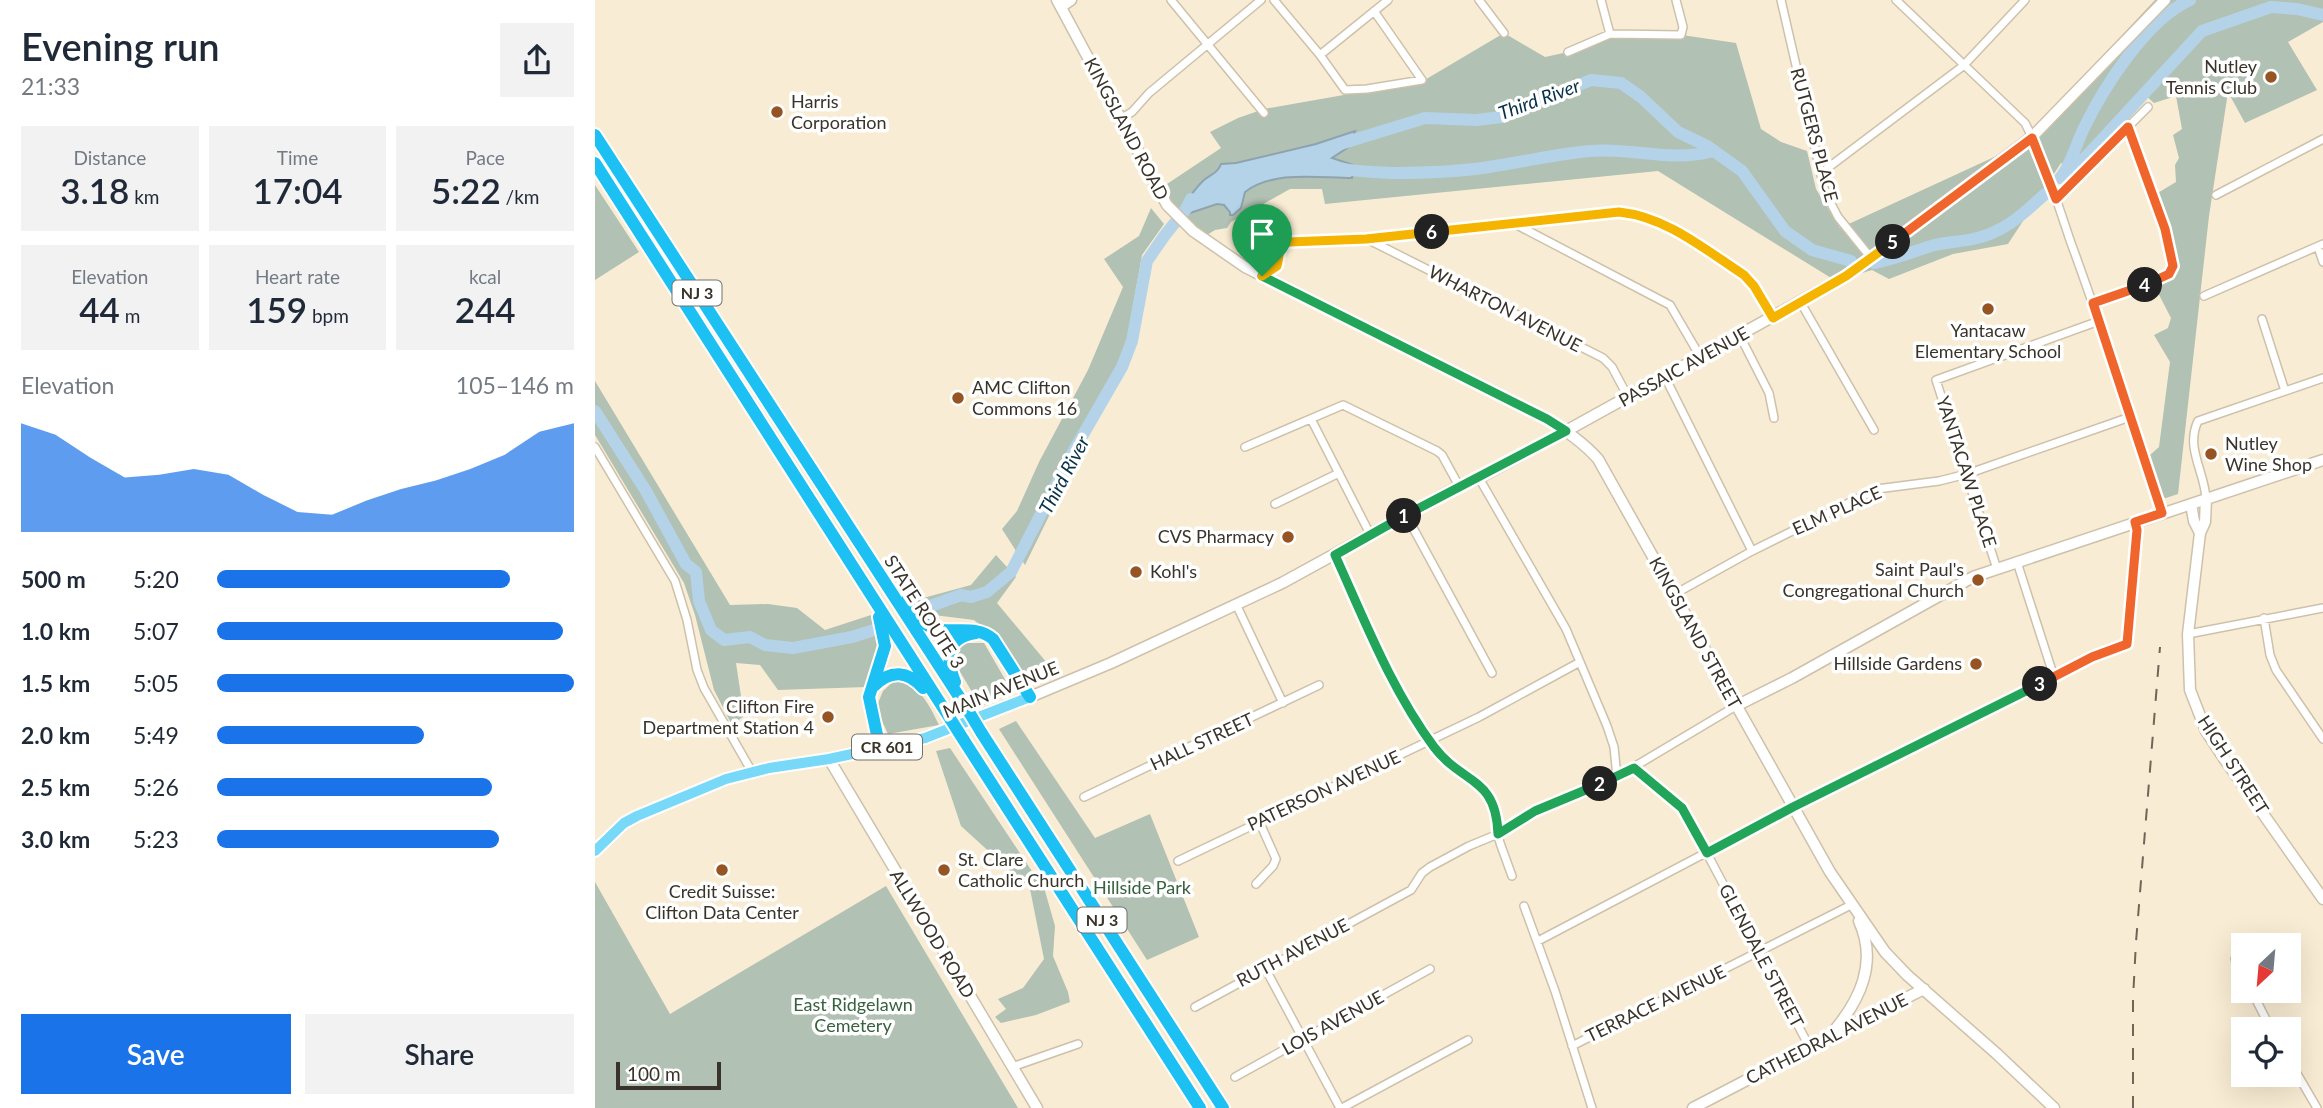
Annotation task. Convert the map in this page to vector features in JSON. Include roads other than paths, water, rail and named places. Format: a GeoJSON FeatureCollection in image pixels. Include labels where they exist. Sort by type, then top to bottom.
{"type":"FeatureCollection","features":[{"type":"Feature","properties":{"kind":"highway","name":"STATE ROUTE 3"},"geometry":{"type":"LineString","coordinates":[[595,135],[1223,1108]]}},
{"type":"Feature","properties":{"kind":"highway","name":"STATE ROUTE 3"},"geometry":{"type":"LineString","coordinates":[[595,163],[1200,1108]]}},
{"type":"Feature","properties":{"kind":"highway"},"geometry":{"type":"LineString","coordinates":[[799,451],[920,620],[933,629],[976,630],[986,634],[993,639],[1031,697]]}},
{"type":"Feature","properties":{"kind":"highway"},"geometry":{"type":"LineString","coordinates":[[873,599],[883,629],[885,646],[884,656],[871,688],[870,706],[880,749]]}},
{"type":"Feature","properties":{"kind":"highway"},"geometry":{"type":"LineString","coordinates":[[969,712],[952,674],[949,657],[954,643],[961,638],[970,634],[986,634]]}},
{"type":"Feature","properties":{"kind":"highway"},"geometry":{"type":"LineString","coordinates":[[871,688],[890,674],[909,675],[951,720]]}},
{"type":"Feature","properties":{"kind":"main road"},"geometry":{"type":"LineString","coordinates":[[1059,4],[1071,0]]}},
{"type":"Feature","properties":{"kind":"main road","name":"PASSAIC AVENUE"},"geometry":{"type":"LineString","coordinates":[[1370,534],[1701,358],[1846,276],[2032,138],[2165,0]]}},
{"type":"Feature","properties":{"kind":"main road","name":"KINGSLAND ROAD"},"geometry":{"type":"LineString","coordinates":[[1059,4],[1120,119],[1178,218],[1229,258],[1245,267]]}},
{"type":"Feature","properties":{"kind":"main road","name":"KINGSLAND STREET"},"geometry":{"type":"LineString","coordinates":[[1245,267],[1547,419],[1577,438],[1598,459],[1735,706],[1851,905],[1885,953],[2054,1108]]}},
{"type":"Feature","properties":{"kind":"main road"},"geometry":{"type":"LineString","coordinates":[[1735,706],[1792,678],[1973,577],[2323,460]]}},
{"type":"Feature","properties":{"kind":"main road","name":"HIGH STREET"},"geometry":{"type":"LineString","coordinates":[[2206,499],[2188,634],[2190,690],[2206,731],[2319,886],[2323,899]]}},
{"type":"Feature","properties":{"kind":"main road","name":"HIGH STREET"},"geometry":{"type":"LineString","coordinates":[[2191,504],[2194,521],[2200,533]]}},
{"type":"Feature","properties":{"kind":"main road","name":"MAIN AVENUE"},"geometry":{"type":"LineString","coordinates":[[595,851],[624,823],[726,779],[791,763],[880,749],[948,731],[1031,697],[1236,604],[1335,555],[1370,534]]}},
{"type":"Feature","properties":{"kind":"main road","name":"ALLWOOD ROAD"},"geometry":{"type":"LineString","coordinates":[[829,759],[1037,1108]]}},
{"type":"Feature","properties":{"kind":"main road"},"geometry":{"type":"LineString","coordinates":[[1830,1035],[1851,1011],[1860,993],[1865,970],[1863,930],[1851,905]]}},
{"type":"Feature","properties":{"kind":"main road","name":"CATHEDRAL AVENUE"},"geometry":{"type":"LineString","coordinates":[[1693,1108],[1707,1105],[1830,1035],[1924,989]]}},
{"type":"Feature","properties":{"kind":"street"},"geometry":{"type":"LineString","coordinates":[[1171,0],[1264,113]]}},
{"type":"Feature","properties":{"kind":"street"},"geometry":{"type":"LineString","coordinates":[[1120,119],[1134,110],[1149,93],[1261,0]]}},
{"type":"Feature","properties":{"kind":"street"},"geometry":{"type":"LineString","coordinates":[[1274,0],[1345,90],[1422,80],[1374,11]]}},
{"type":"Feature","properties":{"kind":"street"},"geometry":{"type":"LineString","coordinates":[[1320,55],[1388,0]]}},
{"type":"Feature","properties":{"kind":"street"},"geometry":{"type":"LineString","coordinates":[[1490,0],[1482,4],[1504,33]]}},
{"type":"Feature","properties":{"kind":"street"},"geometry":{"type":"LineString","coordinates":[[1601,0],[1610,34]]}},
{"type":"Feature","properties":{"kind":"street"},"geometry":{"type":"LineString","coordinates":[[1568,52],[1610,34],[1681,35],[1683,27],[1677,0]]}},
{"type":"Feature","properties":{"kind":"street","name":"RUTGERS PLACE"},"geometry":{"type":"LineString","coordinates":[[1781,0],[1829,201],[1838,217],[1871,258]]}},
{"type":"Feature","properties":{"kind":"street"},"geometry":{"type":"LineString","coordinates":[[1896,0],[2025,123],[2056,199],[2093,303],[2162,513]]}},
{"type":"Feature","properties":{"kind":"street"},"geometry":{"type":"LineString","coordinates":[[1821,173],[1963,66],[2025,0]]}},
{"type":"Feature","properties":{"kind":"street"},"geometry":{"type":"LineString","coordinates":[[2056,199],[2148,107]]}},
{"type":"Feature","properties":{"kind":"street"},"geometry":{"type":"LineString","coordinates":[[2093,303],[2150,284],[2169,274],[2173,266],[2165,229],[2128,127]]}},
{"type":"Feature","properties":{"kind":"street"},"geometry":{"type":"LineString","coordinates":[[2216,195],[2323,139]]}},
{"type":"Feature","properties":{"kind":"street"},"geometry":{"type":"LineString","coordinates":[[1262,276],[1277,266],[1279,252],[1284,244],[1366,239],[1619,212],[1665,223],[1744,275],[1754,286],[1773,318]]}},
{"type":"Feature","properties":{"kind":"street"},"geometry":{"type":"LineString","coordinates":[[1515,223],[1670,305],[1701,358]]}},
{"type":"Feature","properties":{"kind":"street","name":"WHARTON AVENUE"},"geometry":{"type":"LineString","coordinates":[[1366,239],[1603,358],[1612,367],[1628,397]]}},
{"type":"Feature","properties":{"kind":"street"},"geometry":{"type":"LineString","coordinates":[[2204,296],[2320,245],[2323,262]]}},
{"type":"Feature","properties":{"kind":"street"},"geometry":{"type":"LineString","coordinates":[[1801,303],[1874,430]]}},
{"type":"Feature","properties":{"kind":"street"},"geometry":{"type":"LineString","coordinates":[[2262,319],[2284,391]]}},
{"type":"Feature","properties":{"kind":"street","name":"YANTACAW PLACE"},"geometry":{"type":"LineString","coordinates":[[1997,569],[1936,380],[2099,321]]}},
{"type":"Feature","properties":{"kind":"street"},"geometry":{"type":"LineString","coordinates":[[1740,336],[1769,393],[1774,418]]}},
{"type":"Feature","properties":{"kind":"street"},"geometry":{"type":"LineString","coordinates":[[1665,377],[1752,551]]}},
{"type":"Feature","properties":{"kind":"street"},"geometry":{"type":"LineString","coordinates":[[2206,499],[2206,488],[2193,447],[2198,421],[2323,378]]}},
{"type":"Feature","properties":{"kind":"street"},"geometry":{"type":"LineString","coordinates":[[1245,447],[1336,407],[1349,407],[1437,451],[1442,455],[1459,486]]}},
{"type":"Feature","properties":{"kind":"street","name":"ELM PLACE"},"geometry":{"type":"LineString","coordinates":[[1673,594],[1877,489],[1939,481],[1967,474],[2130,416]]}},
{"type":"Feature","properties":{"kind":"street"},"geometry":{"type":"LineString","coordinates":[[1311,419],[1370,534]]}},
{"type":"Feature","properties":{"kind":"street"},"geometry":{"type":"LineString","coordinates":[[595,447],[675,581],[704,688],[753,772]]}},
{"type":"Feature","properties":{"kind":"street"},"geometry":{"type":"LineString","coordinates":[[1275,504],[1339,473]]}},
{"type":"Feature","properties":{"kind":"street"},"geometry":{"type":"LineString","coordinates":[[1479,478],[1566,629],[1614,747],[1617,777]]}},
{"type":"Feature","properties":{"kind":"street"},"geometry":{"type":"LineString","coordinates":[[1406,515],[1492,673]]}},
{"type":"Feature","properties":{"kind":"street"},"geometry":{"type":"LineString","coordinates":[[1538,941],[1793,807],[2092,657],[2127,644],[2137,530],[2135,522]]}},
{"type":"Feature","properties":{"kind":"street"},"geometry":{"type":"LineString","coordinates":[[1335,555],[1392,681],[1430,741],[1445,759],[1483,788],[1490,797],[1498,834],[1512,876]]}},
{"type":"Feature","properties":{"kind":"street"},"geometry":{"type":"LineString","coordinates":[[2017,562],[2054,677]]}},
{"type":"Feature","properties":{"kind":"street"},"geometry":{"type":"LineString","coordinates":[[1236,604],[1283,703]]}},
{"type":"Feature","properties":{"kind":"street"},"geometry":{"type":"LineString","coordinates":[[2188,634],[2323,608]]}},
{"type":"Feature","properties":{"kind":"street"},"geometry":{"type":"LineString","coordinates":[[2264,618],[2270,655],[2276,670],[2323,739]]}},
{"type":"Feature","properties":{"kind":"street","name":"PATERSON AVENUE"},"geometry":{"type":"LineString","coordinates":[[1178,861],[1430,741],[1580,662]]}},
{"type":"Feature","properties":{"kind":"street","name":"HALL STREET"},"geometry":{"type":"LineString","coordinates":[[1084,797],[1319,685]]}},
{"type":"Feature","properties":{"kind":"street","name":"RUTH AVENUE"},"geometry":{"type":"LineString","coordinates":[[1195,1007],[1411,890],[1422,873],[1430,867],[1498,834],[1535,811],[1617,777],[1735,706]]}},
{"type":"Feature","properties":{"kind":"street","name":"GLENDALE STREET"},"geometry":{"type":"LineString","coordinates":[[1634,768],[1682,808],[1810,1048]]}},
{"type":"Feature","properties":{"kind":"street"},"geometry":{"type":"LineString","coordinates":[[1255,884],[1273,866],[1276,859],[1259,821]]}},
{"type":"Feature","properties":{"kind":"street","name":"TERRACE AVENUE"},"geometry":{"type":"LineString","coordinates":[[1572,1046],[1851,905]]}},
{"type":"Feature","properties":{"kind":"street"},"geometry":{"type":"LineString","coordinates":[[1524,906],[1538,941],[1592,1108]]}},
{"type":"Feature","properties":{"kind":"street"},"geometry":{"type":"LineString","coordinates":[[1265,968],[1341,1108],[1468,1040]]}},
{"type":"Feature","properties":{"kind":"street","name":"LOIS AVENUE"},"geometry":{"type":"LineString","coordinates":[[1235,1077],[1430,969]]}},
{"type":"Feature","properties":{"kind":"street"},"geometry":{"type":"LineString","coordinates":[[1012,1068],[1078,1044]]}},
{"type":"Feature","properties":{"kind":"street"},"geometry":{"type":"LineString","coordinates":[[2301,1081],[2317,1108]]}},
{"type":"Feature","properties":{"kind":"water"},"geometry":{"type":"Polygon","coordinates":[[[1355,131],[1350,146],[1332,158],[1353,165],[1352,178],[1297,177],[1269,181],[1245,192],[1241,208],[1233,215],[1230,215],[1224,205],[1217,204],[1187,214],[1182,209],[1197,187],[1221,164],[1236,163],[1316,144],[1355,131]]]}},
{"type":"Feature","properties":{"kind":"waterway","name":"Third River"},"geometry":{"type":"LineString","coordinates":[[2060,178],[2114,75],[2158,22],[2190,0]]}},
{"type":"Feature","properties":{"kind":"waterway","name":"Third River"},"geometry":{"type":"LineString","coordinates":[[2067,170],[2072,170],[2081,162],[2202,31],[2271,7],[2323,15]]}},
{"type":"Feature","properties":{"kind":"waterway","name":"Third River"},"geometry":{"type":"LineString","coordinates":[[1337,145],[1425,118],[1476,120],[1502,117],[1591,80],[1621,83],[1641,97],[1678,132],[1707,146],[1742,171],[1785,231],[1812,250],[1851,261]]}},
{"type":"Feature","properties":{"kind":"waterway","name":"Third River"},"geometry":{"type":"LineString","coordinates":[[1339,168],[1392,173],[1441,172],[1590,151],[1682,156],[1713,151]]}},
{"type":"Feature","properties":{"kind":"waterway","name":"Third River"},"geometry":{"type":"LineString","coordinates":[[1874,263],[1931,246],[1973,239],[1994,232],[2012,222],[2045,194]]}},
{"type":"Feature","properties":{"kind":"waterway","name":"Third River"},"geometry":{"type":"LineString","coordinates":[[922,609],[961,595],[971,597],[987,592],[1011,572],[1073,452],[1122,367],[1132,341],[1147,261],[1191,199]]}},
{"type":"Feature","properties":{"kind":"waterway","name":"Third River"},"geometry":{"type":"LineString","coordinates":[[595,411],[646,491],[686,564],[696,572],[699,601],[711,630],[724,640],[750,637],[765,645],[793,648],[874,630]]}},
{"type":"Feature","properties":{"kind":"railway"},"geometry":{"type":"LineString","coordinates":[[2133,1108],[2136,942],[2160,647]]}},
{"type":"Feature","properties":{"kind":"place","name":"Nutley Tennis Club"},"geometry":{"type":"Point","coordinates":[2271,77]}},
{"type":"Feature","properties":{"kind":"place","name":"Harris Corporation"},"geometry":{"type":"Point","coordinates":[777,112]}},
{"type":"Feature","properties":{"kind":"place","name":"Yantacaw Elementary School"},"geometry":{"type":"Point","coordinates":[1988,309]}},
{"type":"Feature","properties":{"kind":"place","name":"AMC Clifton Commons 16"},"geometry":{"type":"Point","coordinates":[958,398]}},
{"type":"Feature","properties":{"kind":"place","name":"Nutley Wine Shop"},"geometry":{"type":"Point","coordinates":[2211,454]}},
{"type":"Feature","properties":{"kind":"place","name":"CVS Pharmacy"},"geometry":{"type":"Point","coordinates":[1288,537]}},
{"type":"Feature","properties":{"kind":"place","name":"Kohl's"},"geometry":{"type":"Point","coordinates":[1136,572]}},
{"type":"Feature","properties":{"kind":"place","name":"Saint Paul's Congregational Church"},"geometry":{"type":"Point","coordinates":[1978,580]}},
{"type":"Feature","properties":{"kind":"place","name":"Hillside Gardens"},"geometry":{"type":"Point","coordinates":[1976,664]}},
{"type":"Feature","properties":{"kind":"place","name":"Clifton Fire Department Station 4"},"geometry":{"type":"Point","coordinates":[828,717]}},
{"type":"Feature","properties":{"kind":"place","name":"Credit Suisse: Clifton Data Center"},"geometry":{"type":"Point","coordinates":[722,870]}},
{"type":"Feature","properties":{"kind":"place","name":"St. Clare Catholic Church"},"geometry":{"type":"Point","coordinates":[944,870]}},
{"type":"Feature","properties":{"kind":"park label","name":"Hillside Park"},"geometry":{"type":"Point","coordinates":[1142,888]}},
{"type":"Feature","properties":{"kind":"park label","name":"East Ridgelawn Cemetery"},"geometry":{"type":"Point","coordinates":[853,1015]}}]}
